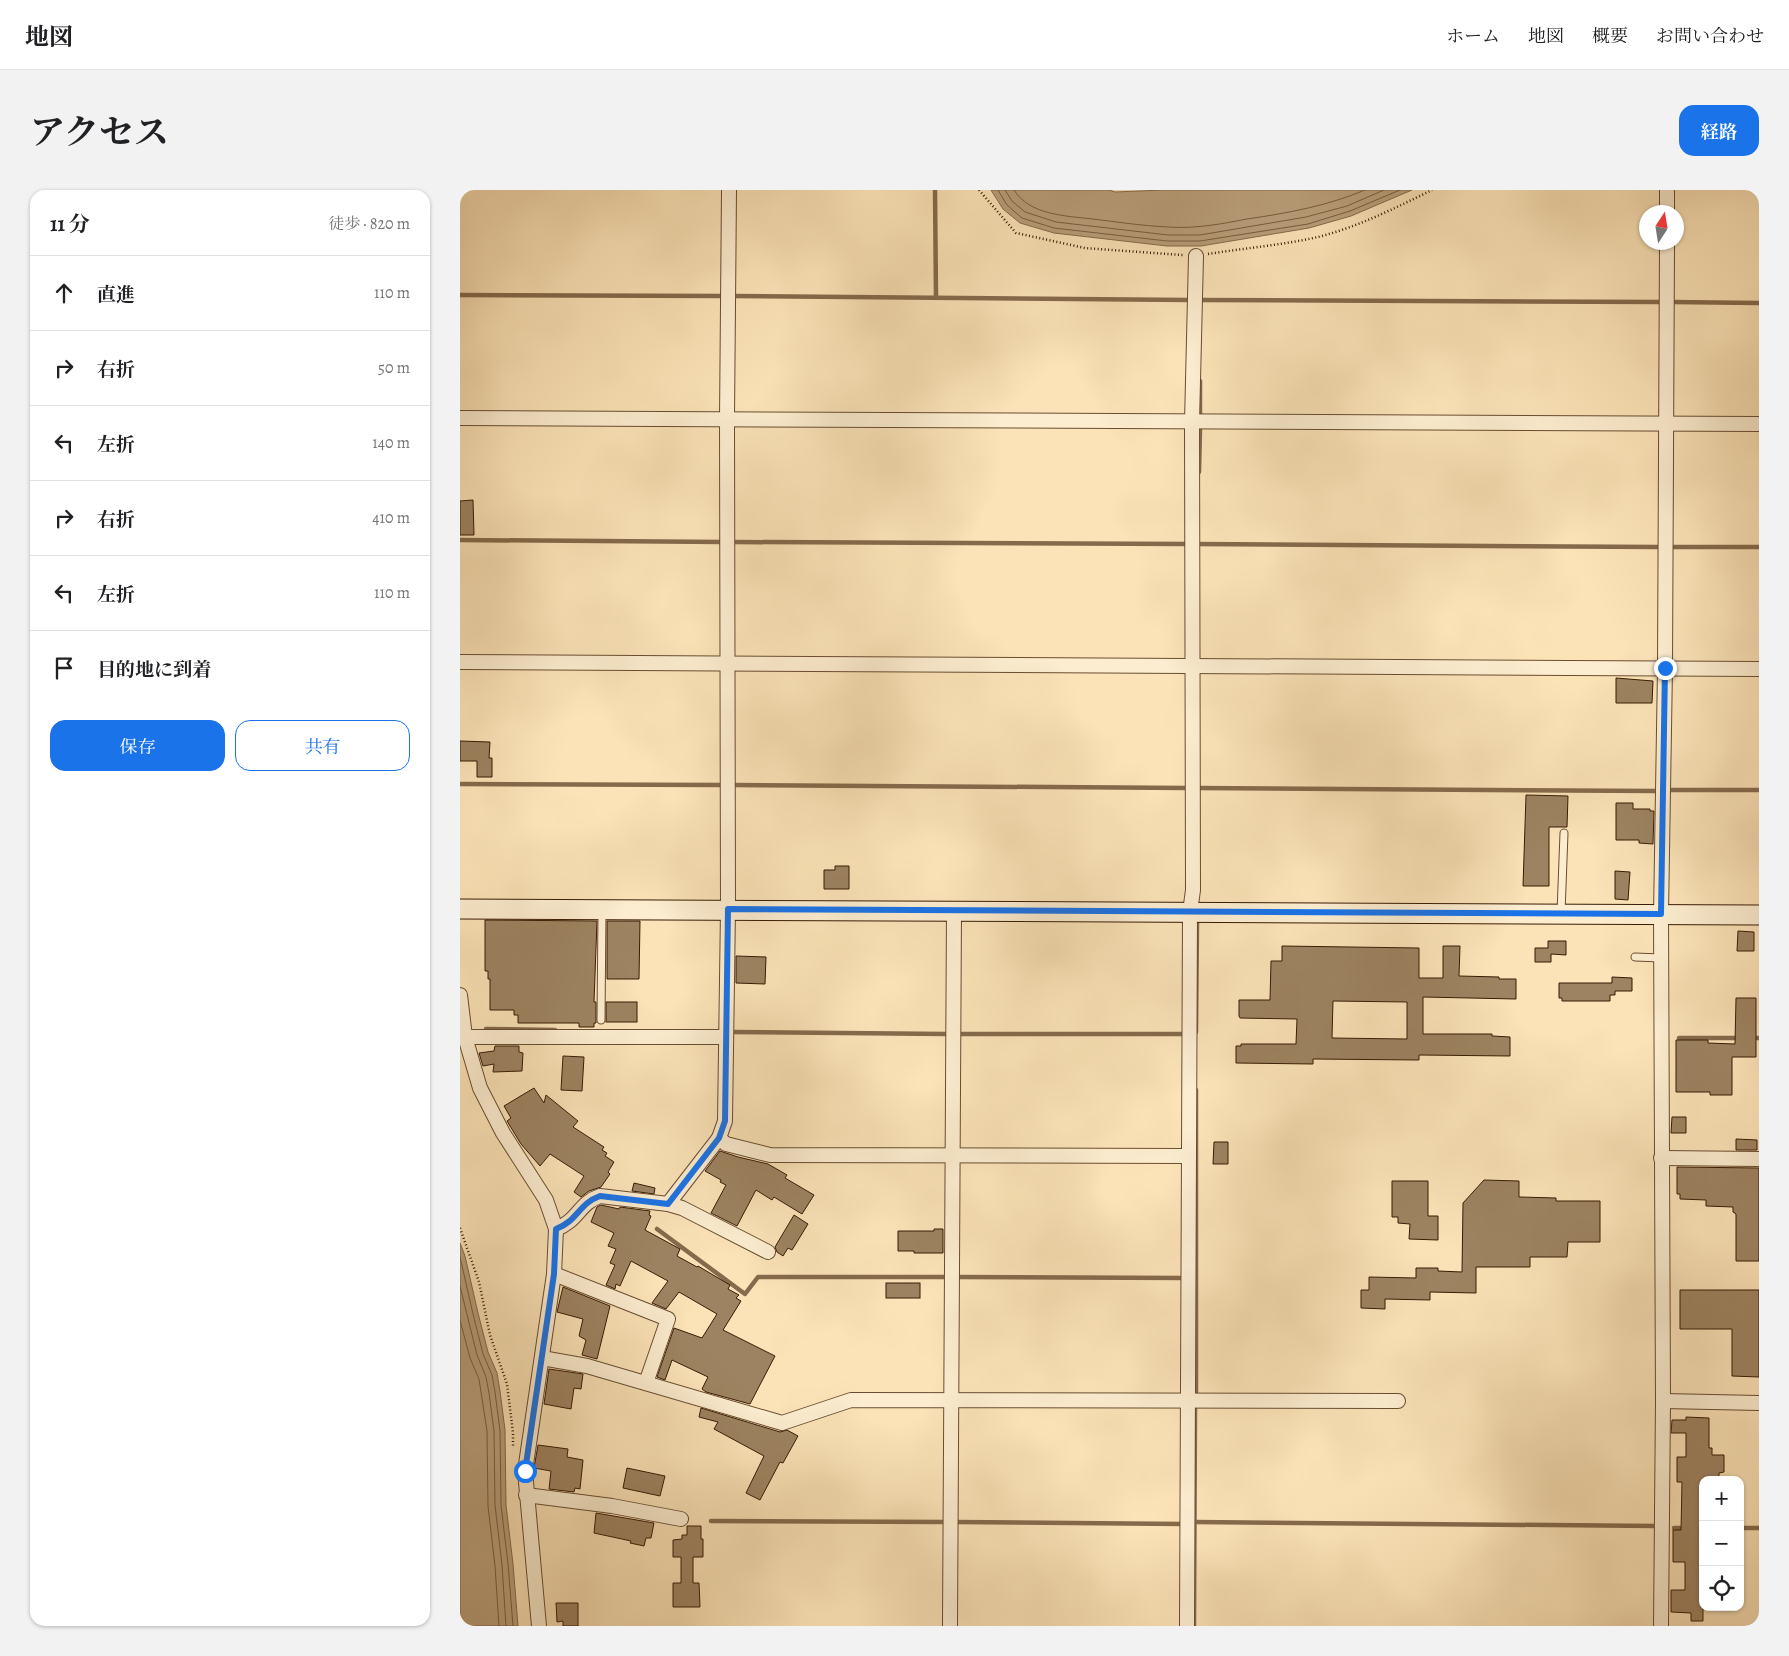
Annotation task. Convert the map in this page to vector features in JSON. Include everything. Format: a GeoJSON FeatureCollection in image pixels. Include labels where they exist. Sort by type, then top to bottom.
{"type":"FeatureCollection","features":[{"type":"Feature","properties":{"kind":"street"},"geometry":{"type":"LineString","coordinates":[[668,1204],[719,1138],[725,1121],[728,909],[727,419],[729,190]]}},
{"type":"Feature","properties":{"kind":"street"},"geometry":{"type":"LineString","coordinates":[[1667,190],[1667,205]]}},
{"type":"Feature","properties":{"kind":"street"},"geometry":{"type":"LineString","coordinates":[[1661,1626],[1663,1401],[1661,914],[1665,668],[1667,250]]}},
{"type":"Feature","properties":{"kind":"street"},"geometry":{"type":"LineString","coordinates":[[1187,1626],[1190,912],[1193,890],[1192,422],[1196,256]]}},
{"type":"Feature","properties":{"kind":"street"},"geometry":{"type":"LineString","coordinates":[[460,418],[1759,424]]}},
{"type":"Feature","properties":{"kind":"street"},"geometry":{"type":"LineString","coordinates":[[460,662],[1759,669]]}},
{"type":"Feature","properties":{"kind":"street"},"geometry":{"type":"LineString","coordinates":[[460,909],[1759,915]]}},
{"type":"Feature","properties":{"kind":"street"},"geometry":{"type":"LineString","coordinates":[[950,1626],[954,910]]}},
{"type":"Feature","properties":{"kind":"street"},"geometry":{"type":"LineString","coordinates":[[460,994],[465,1036],[480,1088],[503,1133],[546,1200],[556,1229],[554,1274],[525,1471],[539,1626]]}},
{"type":"Feature","properties":{"kind":"street"},"geometry":{"type":"LineString","coordinates":[[465,1036],[725,1037]]}},
{"type":"Feature","properties":{"kind":"street"},"geometry":{"type":"LineString","coordinates":[[719,1138],[726,1144],[770,1155],[1189,1156]]}},
{"type":"Feature","properties":{"kind":"street"},"geometry":{"type":"LineString","coordinates":[[1661,1158],[1759,1159]]}},
{"type":"Feature","properties":{"kind":"street"},"geometry":{"type":"LineString","coordinates":[[556,1229],[567,1225],[577,1216],[584,1205],[600,1196],[668,1204],[682,1208],[768,1252]]}},
{"type":"Feature","properties":{"kind":"street"},"geometry":{"type":"LineString","coordinates":[[554,1274],[668,1319],[646,1383]]}},
{"type":"Feature","properties":{"kind":"street"},"geometry":{"type":"LineString","coordinates":[[542,1358],[586,1366],[782,1422],[851,1400],[1398,1401]]}},
{"type":"Feature","properties":{"kind":"street"},"geometry":{"type":"LineString","coordinates":[[1663,1401],[1759,1403]]}},
{"type":"Feature","properties":{"kind":"street"},"geometry":{"type":"LineString","coordinates":[[526,1495],[612,1506],[681,1519]]}},
{"type":"Feature","properties":{"kind":"lane"},"geometry":{"type":"LineString","coordinates":[[1561,914],[1564,833]]}},
{"type":"Feature","properties":{"kind":"lane"},"geometry":{"type":"LineString","coordinates":[[601,1020],[602,909]]}},
{"type":"Feature","properties":{"kind":"lane"},"geometry":{"type":"LineString","coordinates":[[1635,957],[1661,958]]}},
{"type":"Feature","properties":{"kind":"path"},"geometry":{"type":"LineString","coordinates":[[979,190],[1016,233],[1085,248],[1196,256],[1317,237],[1374,218],[1432,190]]}},
{"type":"Feature","properties":{"kind":"path"},"geometry":{"type":"LineString","coordinates":[[460,1228],[479,1282],[490,1335],[507,1384],[513,1449]]}},
{"type":"Feature","properties":{"kind":"water"},"geometry":{"type":"Polygon","coordinates":[[[991,190],[1109,190],[1115,192],[1164,190],[1412,190],[1351,216],[1309,228],[1201,246],[1167,246],[1054,233],[1020,223],[1003,209],[991,190]]]}},
{"type":"Feature","properties":{"kind":"water"},"geometry":{"type":"Polygon","coordinates":[[[460,1243],[465,1256],[488,1352],[497,1373],[500,1391],[505,1430],[506,1505],[518,1626],[460,1626],[460,1243]]]}},
{"type":"Feature","properties":{"kind":"building"},"geometry":{"type":"Polygon","coordinates":[[[473,500],[474,535],[460,535],[460,501],[473,500]]]}},
{"type":"Feature","properties":{"kind":"building"},"geometry":{"type":"Polygon","coordinates":[[[1616,678],[1653,681],[1652,703],[1616,703],[1616,678]]]}},
{"type":"Feature","properties":{"kind":"building"},"geometry":{"type":"Polygon","coordinates":[[[460,741],[490,742],[489,758],[492,758],[492,777],[477,777],[477,761],[460,761],[460,741]]]}},
{"type":"Feature","properties":{"kind":"building"},"geometry":{"type":"Polygon","coordinates":[[[1526,795],[1568,796],[1567,827],[1549,827],[1549,886],[1523,886],[1526,795]]]}},
{"type":"Feature","properties":{"kind":"building"},"geometry":{"type":"Polygon","coordinates":[[[1616,803],[1633,803],[1633,809],[1650,809],[1650,811],[1654,811],[1653,844],[1639,843],[1639,840],[1616,840],[1616,803]]]}},
{"type":"Feature","properties":{"kind":"building"},"geometry":{"type":"Polygon","coordinates":[[[835,866],[849,866],[849,889],[824,889],[824,870],[835,870],[835,866]]]}},
{"type":"Feature","properties":{"kind":"building"},"geometry":{"type":"Polygon","coordinates":[[[1615,871],[1630,872],[1628,900],[1615,899],[1615,871]]]}},
{"type":"Feature","properties":{"kind":"building"},"geometry":{"type":"Polygon","coordinates":[[[485,920],[597,921],[594,1002],[596,1002],[596,1023],[594,1023],[594,1027],[579,1027],[579,1023],[518,1023],[518,1015],[514,1015],[514,1010],[490,1010],[490,979],[488,979],[488,971],[485,971],[485,920]]]}},
{"type":"Feature","properties":{"kind":"building"},"geometry":{"type":"Polygon","coordinates":[[[607,921],[640,921],[639,979],[607,979],[607,921]]]}},
{"type":"Feature","properties":{"kind":"building"},"geometry":{"type":"Polygon","coordinates":[[[1738,931],[1754,932],[1754,951],[1737,951],[1738,931]]]}},
{"type":"Feature","properties":{"kind":"building"},"geometry":{"type":"Polygon","coordinates":[[[1548,941],[1566,941],[1566,955],[1551,954],[1551,962],[1535,962],[1535,948],[1548,948],[1548,941]]]}},
{"type":"Feature","properties":{"kind":"building"},"geometry":{"type":"Polygon","coordinates":[[[1282,946],[1419,948],[1419,978],[1443,978],[1443,946],[1460,946],[1459,976],[1516,979],[1516,999],[1423,997],[1423,1034],[1492,1034],[1492,1036],[1510,1037],[1510,1056],[1419,1055],[1419,1060],[1313,1059],[1313,1064],[1236,1063],[1236,1046],[1241,1046],[1241,1044],[1296,1044],[1297,1019],[1240,1018],[1239,1016],[1239,1000],[1270,1000],[1271,961],[1282,961],[1282,946]],[[1333,1001],[1332,1038],[1407,1039],[1407,1002],[1333,1001]]]}},
{"type":"Feature","properties":{"kind":"building"},"geometry":{"type":"Polygon","coordinates":[[[736,956],[766,957],[765,984],[736,983],[736,956]]]}},
{"type":"Feature","properties":{"kind":"building"},"geometry":{"type":"Polygon","coordinates":[[[1612,977],[1632,978],[1632,991],[1615,991],[1615,995],[1610,995],[1610,1001],[1562,1001],[1562,998],[1559,998],[1559,983],[1612,983],[1612,977]]]}},
{"type":"Feature","properties":{"kind":"building"},"geometry":{"type":"Polygon","coordinates":[[[1736,998],[1756,998],[1756,1057],[1732,1057],[1732,1095],[1710,1095],[1710,1092],[1676,1092],[1676,1040],[1708,1040],[1708,1043],[1735,1044],[1736,998]]]}},
{"type":"Feature","properties":{"kind":"building"},"geometry":{"type":"Polygon","coordinates":[[[606,1002],[637,1002],[637,1022],[606,1022],[606,1002]]]}},
{"type":"Feature","properties":{"kind":"building"},"geometry":{"type":"Polygon","coordinates":[[[495,1046],[519,1046],[519,1052],[523,1053],[522,1071],[493,1072],[494,1064],[483,1066],[479,1053],[494,1051],[495,1046]]]}},
{"type":"Feature","properties":{"kind":"building"},"geometry":{"type":"Polygon","coordinates":[[[563,1056],[584,1057],[582,1091],[561,1090],[563,1056]]]}},
{"type":"Feature","properties":{"kind":"building"},"geometry":{"type":"Polygon","coordinates":[[[534,1088],[544,1103],[546,1095],[578,1121],[573,1127],[604,1147],[602,1150],[607,1153],[605,1156],[614,1162],[608,1172],[610,1174],[601,1187],[589,1191],[581,1197],[574,1192],[584,1176],[550,1154],[540,1166],[521,1144],[507,1121],[511,1118],[504,1106],[534,1088]]]}},
{"type":"Feature","properties":{"kind":"building"},"geometry":{"type":"Polygon","coordinates":[[[1672,1117],[1686,1117],[1686,1133],[1671,1133],[1672,1117]]]}},
{"type":"Feature","properties":{"kind":"building"},"geometry":{"type":"Polygon","coordinates":[[[1736,1139],[1757,1140],[1757,1150],[1736,1150],[1736,1139]]]}},
{"type":"Feature","properties":{"kind":"building"},"geometry":{"type":"Polygon","coordinates":[[[1214,1142],[1228,1142],[1228,1164],[1213,1164],[1214,1142]]]}},
{"type":"Feature","properties":{"kind":"building"},"geometry":{"type":"Polygon","coordinates":[[[720,1151],[768,1164],[787,1175],[785,1178],[814,1195],[802,1214],[774,1197],[772,1200],[756,1190],[737,1226],[711,1213],[726,1185],[705,1171],[720,1151]]]}},
{"type":"Feature","properties":{"kind":"building"},"geometry":{"type":"Polygon","coordinates":[[[1677,1167],[1759,1168],[1759,1261],[1736,1261],[1736,1214],[1733,1212],[1733,1207],[1706,1206],[1706,1200],[1680,1199],[1680,1194],[1677,1194],[1677,1167]]]}},
{"type":"Feature","properties":{"kind":"building"},"geometry":{"type":"Polygon","coordinates":[[[1484,1180],[1519,1181],[1519,1197],[1556,1198],[1556,1201],[1600,1201],[1600,1242],[1568,1242],[1567,1257],[1530,1257],[1530,1267],[1476,1267],[1476,1293],[1430,1292],[1430,1300],[1385,1299],[1385,1309],[1361,1308],[1361,1290],[1369,1290],[1369,1277],[1416,1278],[1416,1268],[1438,1268],[1438,1271],[1462,1272],[1463,1203],[1484,1180]]]}},
{"type":"Feature","properties":{"kind":"building"},"geometry":{"type":"Polygon","coordinates":[[[1392,1181],[1428,1181],[1428,1216],[1438,1216],[1438,1240],[1409,1239],[1410,1224],[1398,1223],[1398,1217],[1392,1217],[1392,1181]]]}},
{"type":"Feature","properties":{"kind":"building"},"geometry":{"type":"Polygon","coordinates":[[[634,1183],[655,1188],[654,1194],[632,1191],[634,1183]]]}},
{"type":"Feature","properties":{"kind":"building"},"geometry":{"type":"Polygon","coordinates":[[[601,1205],[619,1209],[620,1207],[650,1211],[649,1215],[651,1216],[645,1230],[680,1249],[677,1256],[730,1285],[728,1289],[739,1295],[736,1298],[741,1301],[723,1330],[775,1356],[750,1404],[706,1392],[702,1389],[708,1377],[672,1360],[665,1380],[657,1377],[674,1328],[702,1338],[717,1314],[679,1292],[666,1309],[652,1303],[668,1281],[631,1261],[620,1286],[616,1284],[615,1289],[606,1285],[615,1265],[610,1263],[616,1249],[608,1246],[614,1233],[591,1222],[597,1207],[601,1205]]]}},
{"type":"Feature","properties":{"kind":"building"},"geometry":{"type":"Polygon","coordinates":[[[794,1215],[808,1224],[792,1250],[788,1248],[783,1256],[777,1252],[775,1247],[794,1215]]]}},
{"type":"Feature","properties":{"kind":"building"},"geometry":{"type":"Polygon","coordinates":[[[934,1229],[943,1229],[943,1253],[898,1251],[898,1231],[934,1231],[934,1229]]]}},
{"type":"Feature","properties":{"kind":"building"},"geometry":{"type":"Polygon","coordinates":[[[886,1283],[920,1283],[920,1298],[886,1298],[886,1283]]]}},
{"type":"Feature","properties":{"kind":"building"},"geometry":{"type":"Polygon","coordinates":[[[563,1287],[610,1306],[597,1359],[582,1355],[586,1340],[579,1336],[583,1319],[557,1312],[563,1287]]]}},
{"type":"Feature","properties":{"kind":"building"},"geometry":{"type":"Polygon","coordinates":[[[1680,1290],[1759,1290],[1759,1377],[1732,1376],[1732,1329],[1680,1329],[1680,1290]]]}},
{"type":"Feature","properties":{"kind":"building"},"geometry":{"type":"Polygon","coordinates":[[[549,1369],[583,1374],[581,1389],[574,1388],[571,1409],[544,1404],[549,1369]]]}},
{"type":"Feature","properties":{"kind":"building"},"geometry":{"type":"Polygon","coordinates":[[[701,1408],[780,1432],[787,1430],[798,1436],[783,1463],[780,1462],[760,1500],[746,1493],[764,1456],[714,1429],[718,1422],[699,1417],[701,1408]]]}},
{"type":"Feature","properties":{"kind":"building"},"geometry":{"type":"Polygon","coordinates":[[[1686,1417],[1709,1418],[1709,1448],[1712,1448],[1712,1455],[1724,1455],[1724,1472],[1719,1473],[1719,1476],[1699,1476],[1699,1611],[1703,1611],[1703,1621],[1691,1621],[1691,1613],[1671,1612],[1671,1590],[1685,1590],[1685,1562],[1673,1562],[1673,1530],[1681,1530],[1682,1482],[1677,1482],[1677,1457],[1686,1457],[1686,1433],[1671,1433],[1672,1420],[1686,1420],[1686,1417]]]}},
{"type":"Feature","properties":{"kind":"building"},"geometry":{"type":"Polygon","coordinates":[[[538,1445],[568,1449],[567,1457],[583,1460],[580,1489],[575,1488],[574,1492],[549,1489],[551,1471],[534,1468],[538,1445]]]}},
{"type":"Feature","properties":{"kind":"building"},"geometry":{"type":"Polygon","coordinates":[[[627,1468],[665,1476],[660,1496],[623,1488],[627,1468]]]}},
{"type":"Feature","properties":{"kind":"building"},"geometry":{"type":"Polygon","coordinates":[[[596,1513],[654,1523],[651,1538],[646,1538],[644,1546],[630,1543],[631,1541],[594,1533],[596,1513]]]}},
{"type":"Feature","properties":{"kind":"building"},"geometry":{"type":"Polygon","coordinates":[[[687,1526],[701,1526],[703,1557],[693,1557],[693,1583],[699,1583],[700,1607],[673,1607],[673,1583],[681,1583],[681,1557],[673,1557],[673,1540],[682,1539],[682,1535],[687,1535],[687,1526]]]}},
{"type":"Feature","properties":{"kind":"building"},"geometry":{"type":"Polygon","coordinates":[[[556,1603],[578,1603],[578,1626],[563,1626],[563,1621],[557,1622],[556,1603]]]}},
{"type":"Feature","properties":{"kind":"waterway"},"geometry":{"type":"LineString","coordinates":[[935,190],[936,298]]}},
{"type":"Feature","properties":{"kind":"waterway"},"geometry":{"type":"LineString","coordinates":[[460,295],[722,296]]}},
{"type":"Feature","properties":{"kind":"waterway"},"geometry":{"type":"LineString","coordinates":[[734,296],[1189,300]]}},
{"type":"Feature","properties":{"kind":"waterway"},"geometry":{"type":"LineString","coordinates":[[1198,300],[1660,302]]}},
{"type":"Feature","properties":{"kind":"waterway"},"geometry":{"type":"LineString","coordinates":[[1672,302],[1759,303]]}},
{"type":"Feature","properties":{"kind":"waterway"},"geometry":{"type":"LineString","coordinates":[[1200,381],[1200,414]]}},
{"type":"Feature","properties":{"kind":"waterway"},"geometry":{"type":"LineString","coordinates":[[1199,472],[1200,429]]}},
{"type":"Feature","properties":{"kind":"waterway"},"geometry":{"type":"LineString","coordinates":[[460,540],[722,542]]}},
{"type":"Feature","properties":{"kind":"waterway"},"geometry":{"type":"LineString","coordinates":[[734,542],[1188,544]]}},
{"type":"Feature","properties":{"kind":"waterway"},"geometry":{"type":"LineString","coordinates":[[1196,544],[1658,547]]}},
{"type":"Feature","properties":{"kind":"waterway"},"geometry":{"type":"LineString","coordinates":[[1670,547],[1759,547]]}},
{"type":"Feature","properties":{"kind":"waterway"},"geometry":{"type":"LineString","coordinates":[[460,784],[722,785]]}},
{"type":"Feature","properties":{"kind":"waterway"},"geometry":{"type":"LineString","coordinates":[[732,785],[1187,788]]}},
{"type":"Feature","properties":{"kind":"waterway"},"geometry":{"type":"LineString","coordinates":[[1196,788],[1656,791]]}},
{"type":"Feature","properties":{"kind":"waterway"},"geometry":{"type":"LineString","coordinates":[[1668,790],[1759,790]]}},
{"type":"Feature","properties":{"kind":"waterway"},"geometry":{"type":"LineString","coordinates":[[1196,1032],[1197,923]]}},
{"type":"Feature","properties":{"kind":"waterway"},"geometry":{"type":"LineString","coordinates":[[486,1029],[555,1030]]}},
{"type":"Feature","properties":{"kind":"waterway"},"geometry":{"type":"LineString","coordinates":[[731,1032],[947,1034]]}},
{"type":"Feature","properties":{"kind":"waterway"},"geometry":{"type":"LineString","coordinates":[[959,1034],[1185,1034]]}},
{"type":"Feature","properties":{"kind":"waterway"},"geometry":{"type":"LineString","coordinates":[[1679,1038],[1740,1038]]}},
{"type":"Feature","properties":{"kind":"waterway"},"geometry":{"type":"LineString","coordinates":[[1750,1038],[1759,1038]]}},
{"type":"Feature","properties":{"kind":"waterway"},"geometry":{"type":"LineString","coordinates":[[1196,1090],[1196,1393]]}},
{"type":"Feature","properties":{"kind":"waterway"},"geometry":{"type":"LineString","coordinates":[[657,1229],[745,1294],[758,1277],[946,1277]]}},
{"type":"Feature","properties":{"kind":"waterway"},"geometry":{"type":"LineString","coordinates":[[957,1277],[1185,1278]]}},
{"type":"Feature","properties":{"kind":"waterway"},"geometry":{"type":"LineString","coordinates":[[1194,1626],[1195,1408]]}},
{"type":"Feature","properties":{"kind":"waterway"},"geometry":{"type":"LineString","coordinates":[[711,1521],[946,1522]]}},
{"type":"Feature","properties":{"kind":"waterway"},"geometry":{"type":"LineString","coordinates":[[956,1522],[1183,1524]]}},
{"type":"Feature","properties":{"kind":"waterway"},"geometry":{"type":"LineString","coordinates":[[1195,1522],[1655,1526]]}},
{"type":"Feature","properties":{"kind":"waterway"},"geometry":{"type":"LineString","coordinates":[[1674,1528],[1685,1528]]}},
{"type":"Feature","properties":{"kind":"waterway"},"geometry":{"type":"LineString","coordinates":[[1744,1528],[1759,1528]]}},
{"type":"Feature","properties":{"kind":"route"},"geometry":{"type":"LineString","coordinates":[[525,1471],[554,1274],[556,1229],[567,1225],[577,1216],[584,1205],[600,1196],[668,1204],[719,1138],[725,1121],[728,909],[1661,914],[1665,668]]}}]}
